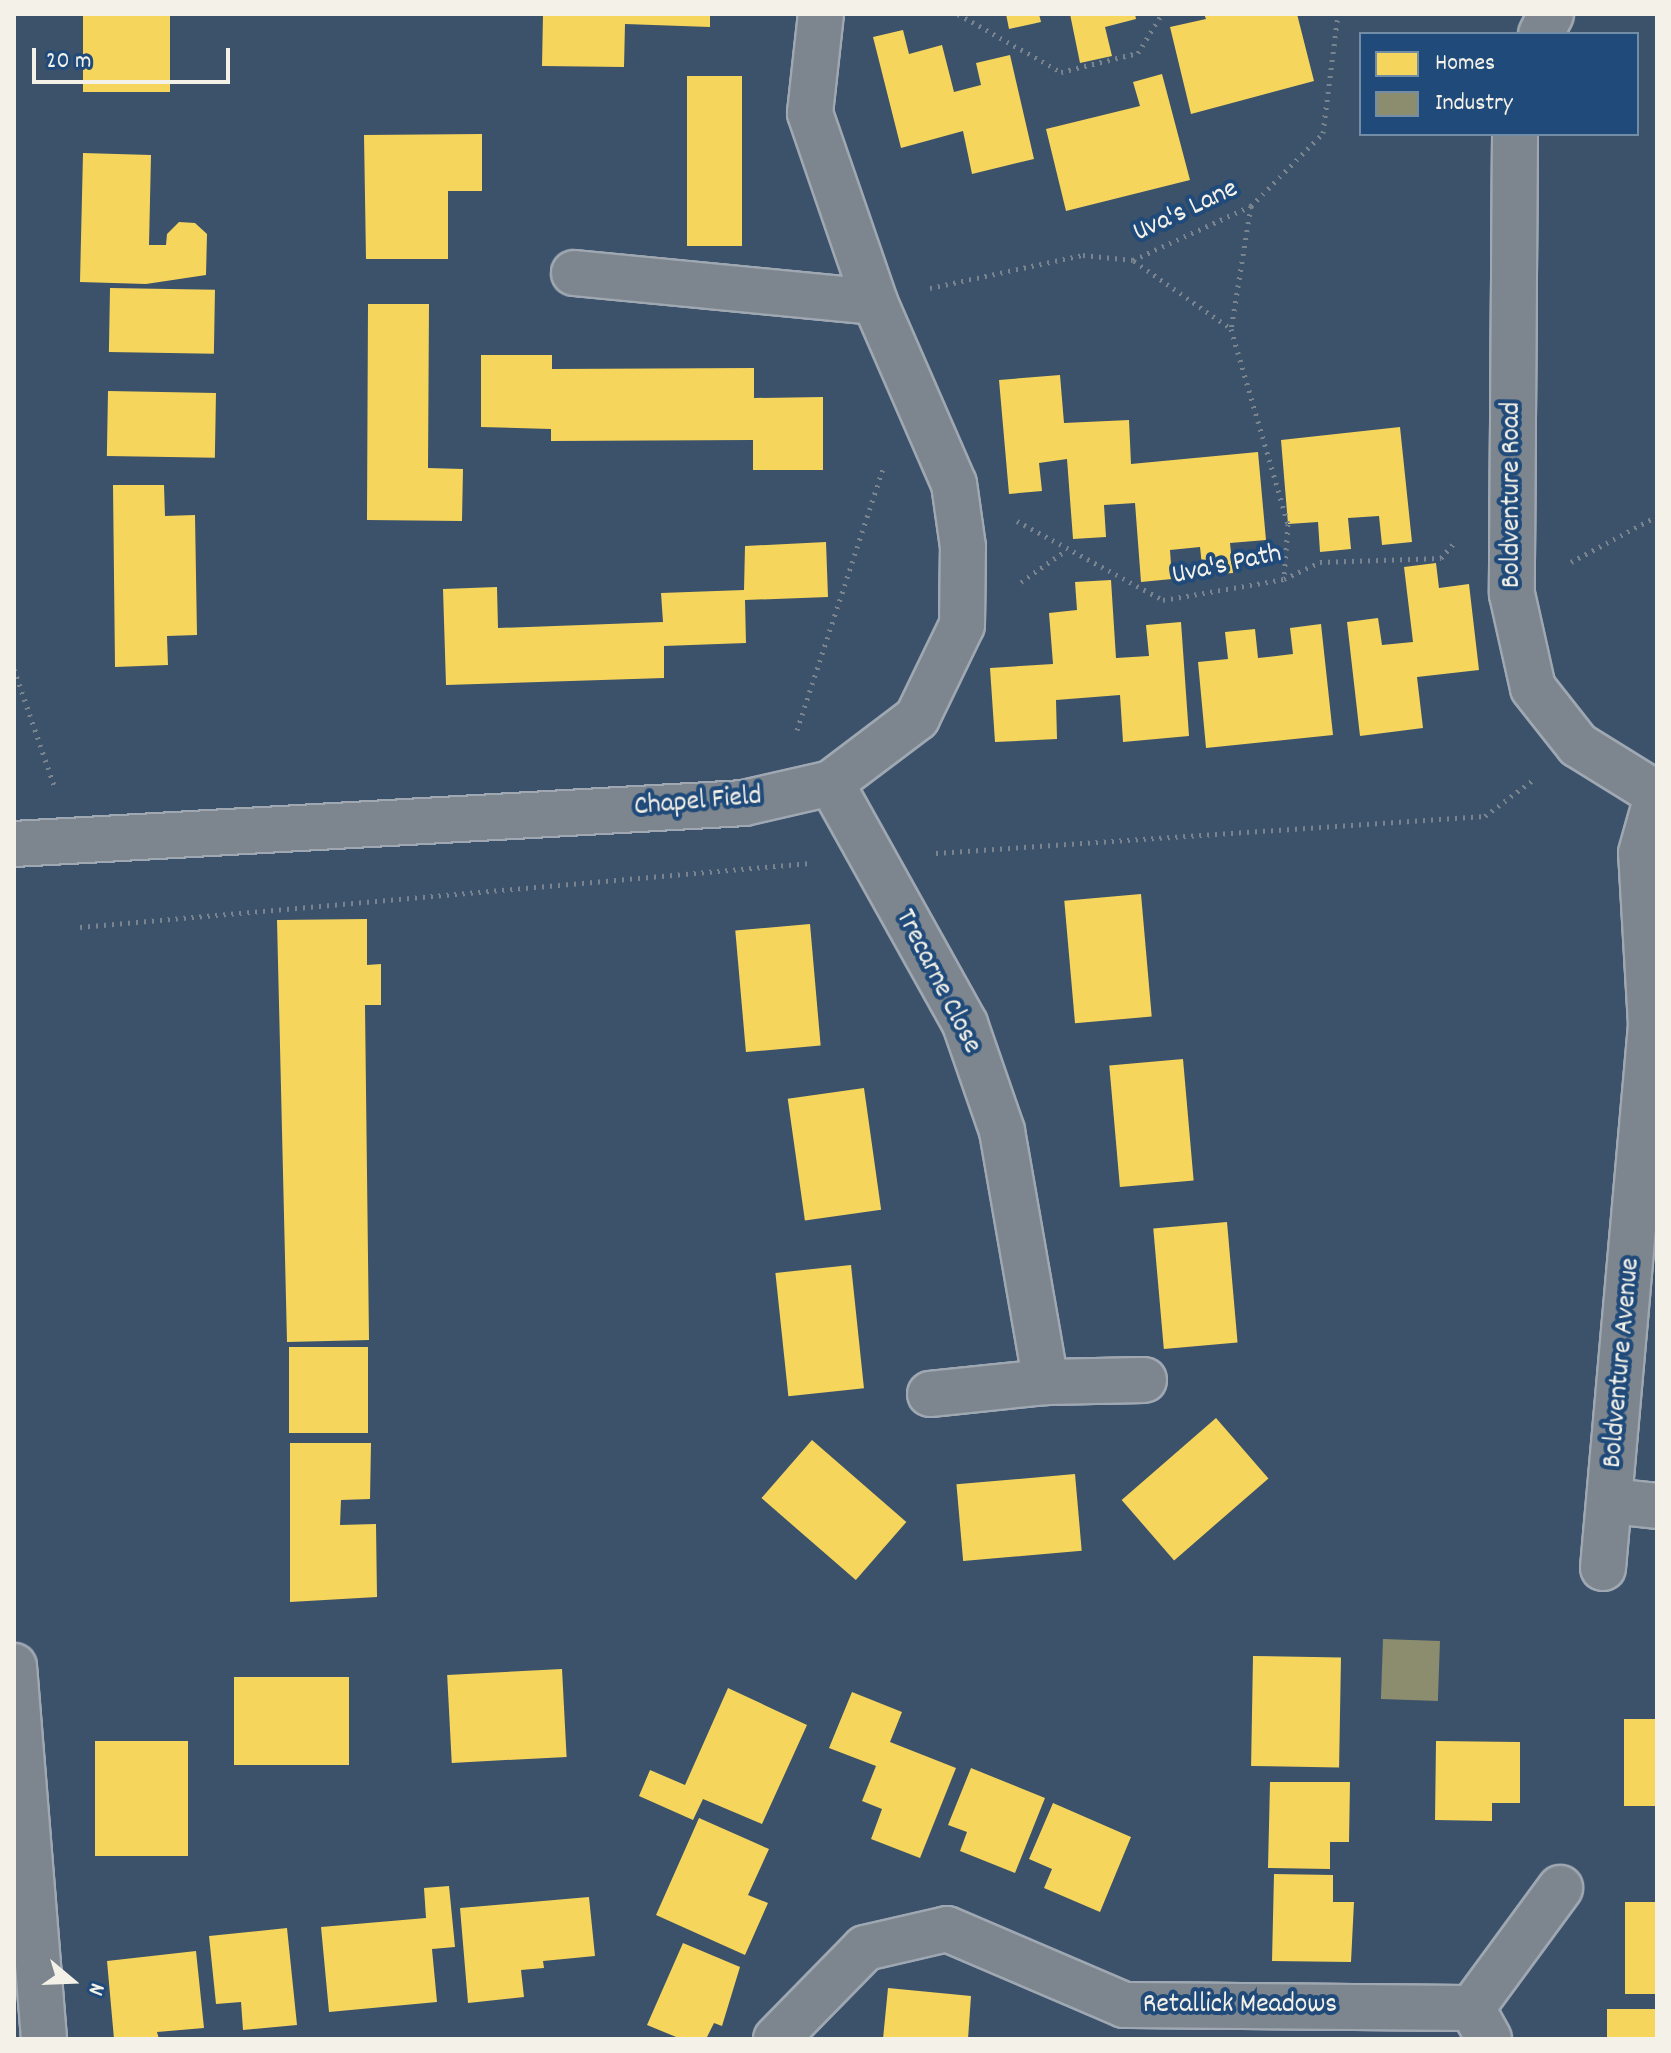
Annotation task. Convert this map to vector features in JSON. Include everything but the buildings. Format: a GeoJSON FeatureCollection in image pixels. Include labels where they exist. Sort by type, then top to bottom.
{"type":"FeatureCollection","features":[{"type":"Feature","properties":{"kind":"street","name":"Chapel Field"},"geometry":{"type":"LineString","coordinates":[[14,844],[744,803],[831,783],[917,718],[962,625],[963,547],[954,484],[875,302],[810,113],[821,14]]}},
{"type":"Feature","properties":{"kind":"street"},"geometry":{"type":"LineString","coordinates":[[1542,32],[1551,14]]}},
{"type":"Feature","properties":{"kind":"street","name":"Boldventure Road"},"geometry":{"type":"LineString","coordinates":[[1515,136],[1512,594],[1533,688],[1578,745],[1657,795]]}},
{"type":"Feature","properties":{"kind":"street"},"geometry":{"type":"LineString","coordinates":[[574,273],[875,302]]}},
{"type":"Feature","properties":{"kind":"street","name":"Trecarne Close"},"geometry":{"type":"LineString","coordinates":[[831,783],[965,1024],[1002,1131],[1046,1382]]}},
{"type":"Feature","properties":{"kind":"street","name":"Boldventure Avenue"},"geometry":{"type":"LineString","coordinates":[[1603,1568],[1651,1025],[1641,853],[1657,795]]}},
{"type":"Feature","properties":{"kind":"street"},"geometry":{"type":"LineString","coordinates":[[930,1394],[1046,1382],[1144,1380]]}},
{"type":"Feature","properties":{"kind":"street","name":"Boldventure Avenue"},"geometry":{"type":"LineString","coordinates":[[1611,1501],[1657,1506]]}},
{"type":"Feature","properties":{"kind":"street"},"geometry":{"type":"LineString","coordinates":[[14,1666],[44,2039]]}},
{"type":"Feature","properties":{"kind":"street","name":"Retallick Meadows"},"geometry":{"type":"LineString","coordinates":[[776,2039],[865,1948],[947,1929],[1124,2005],[1480,2023],[1560,1888]]}},
{"type":"Feature","properties":{"kind":"path"},"geometry":{"type":"LineString","coordinates":[[958,14],[1061,72],[1138,53],[1162,14]]}},
{"type":"Feature","properties":{"kind":"path","name":"Uva's Lane"},"geometry":{"type":"LineString","coordinates":[[875,302],[1083,255],[1133,260],[1251,206],[1323,133],[1338,14]]}},
{"type":"Feature","properties":{"kind":"path"},"geometry":{"type":"LineString","coordinates":[[1251,206],[1231,329],[1288,524],[1284,579]]}},
{"type":"Feature","properties":{"kind":"path"},"geometry":{"type":"LineString","coordinates":[[1133,260],[1231,329]]}},
{"type":"Feature","properties":{"kind":"path"},"geometry":{"type":"LineString","coordinates":[[776,796],[911,384]]}},
{"type":"Feature","properties":{"kind":"path","name":"Uva's Path"},"geometry":{"type":"LineString","coordinates":[[954,484],[1163,600],[1284,579],[1320,562],[1441,558]]}},
{"type":"Feature","properties":{"kind":"path"},"geometry":{"type":"LineString","coordinates":[[1512,594],[1657,516]]}},
{"type":"Feature","properties":{"kind":"path"},"geometry":{"type":"LineString","coordinates":[[14,669],[73,840]]}},
{"type":"Feature","properties":{"kind":"path"},"geometry":{"type":"LineString","coordinates":[[80,927],[872,857],[1485,816],[1578,745]]}}]}
